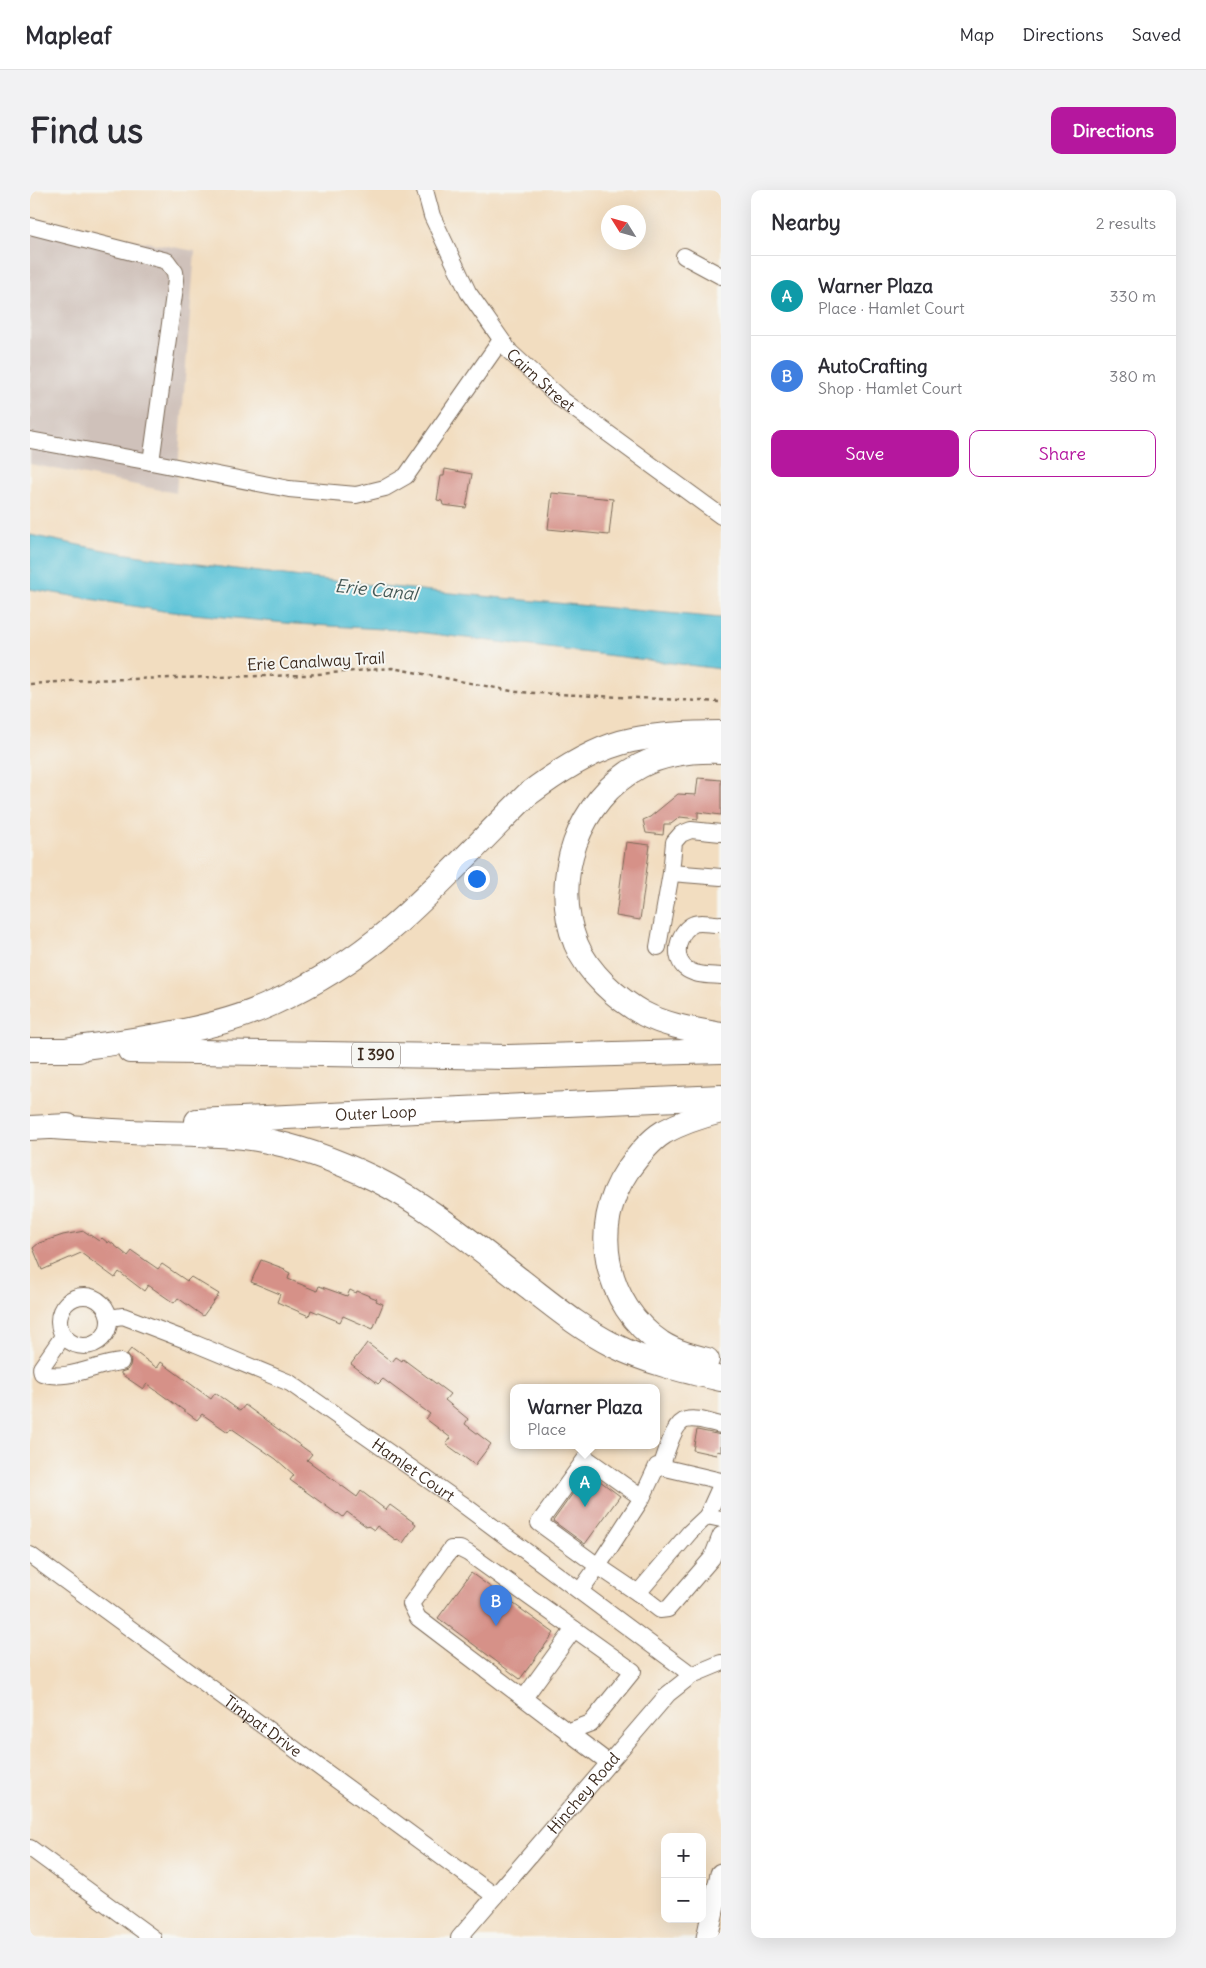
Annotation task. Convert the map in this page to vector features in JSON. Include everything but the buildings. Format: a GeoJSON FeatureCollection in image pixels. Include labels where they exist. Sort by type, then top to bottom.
{"type":"FeatureCollection","features":[{"type":"Feature","properties":{"kind":"highway"},"geometry":{"type":"LineString","coordinates":[[65,1050],[150,1037],[208,1025],[270,1005],[346,962],[389,930],[526,795],[552,776],[578,761],[630,740],[689,733],[721,733]]}},
{"type":"Feature","properties":{"kind":"highway"},"geometry":{"type":"LineString","coordinates":[[721,751],[696,750],[670,755],[640,766],[603,795],[579,829],[569,862],[566,899],[576,944],[588,964],[604,983],[644,1014],[667,1023],[721,1035]]}},
{"type":"Feature","properties":{"kind":"highway","name":"I 390"},"geometry":{"type":"LineString","coordinates":[[30,1050],[508,1056],[721,1051]]}},
{"type":"Feature","properties":{"kind":"highway","name":"Outer Loop"},"geometry":{"type":"LineString","coordinates":[[30,1128],[721,1097]]}},
{"type":"Feature","properties":{"kind":"highway"},"geometry":{"type":"LineString","coordinates":[[721,1112],[699,1116],[663,1133],[646,1147],[632,1163],[619,1184],[612,1202],[606,1253],[610,1276],[622,1300],[648,1333],[662,1344],[682,1354],[721,1362]]}},
{"type":"Feature","properties":{"kind":"highway"},"geometry":{"type":"LineString","coordinates":[[53,1127],[153,1133],[214,1134],[257,1139],[303,1150],[341,1164],[375,1179],[413,1201],[498,1262],[559,1310],[614,1346],[667,1366],[721,1379]]}},
{"type":"Feature","properties":{"kind":"main road"},"geometry":{"type":"LineString","coordinates":[[713,1926],[721,1874]]}},
{"type":"Feature","properties":{"kind":"street","name":"Cairn Street"},"geometry":{"type":"LineString","coordinates":[[425,190],[432,216],[468,292],[510,352],[561,400],[721,516]]}},
{"type":"Feature","properties":{"kind":"street"},"geometry":{"type":"LineString","coordinates":[[30,226],[167,261],[175,272],[176,280],[151,462]]}},
{"type":"Feature","properties":{"kind":"street"},"geometry":{"type":"LineString","coordinates":[[684,256],[721,276]]}},
{"type":"Feature","properties":{"kind":"street"},"geometry":{"type":"LineString","coordinates":[[30,440],[289,489],[356,495],[385,488],[406,476],[501,340]]}},
{"type":"Feature","properties":{"kind":"street"},"geometry":{"type":"LineString","coordinates":[[658,947],[671,873],[674,842],[681,834],[691,830],[721,833]]}},
{"type":"Feature","properties":{"kind":"street"},"geometry":{"type":"LineString","coordinates":[[671,873],[721,877]]}},
{"type":"Feature","properties":{"kind":"street"},"geometry":{"type":"LineString","coordinates":[[721,924],[696,923],[683,931],[678,944],[679,959],[685,967],[699,975],[721,976]]}},
{"type":"Feature","properties":{"kind":"street"},"geometry":{"type":"LineString","coordinates":[[87,1296],[95,1298],[107,1310],[109,1326],[106,1334],[100,1341],[85,1347],[76,1346],[63,1336],[58,1320],[64,1304],[71,1299],[87,1296]]}},
{"type":"Feature","properties":{"kind":"street","name":"Hamlet Court"},"geometry":{"type":"LineString","coordinates":[[109,1318],[123,1316],[290,1383],[461,1502],[692,1675]]}},
{"type":"Feature","properties":{"kind":"street"},"geometry":{"type":"LineString","coordinates":[[63,1336],[41,1368],[42,1373],[49,1375],[68,1373],[121,1362]]}},
{"type":"Feature","properties":{"kind":"street"},"geometry":{"type":"LineString","coordinates":[[661,1467],[673,1432],[682,1422],[690,1419],[721,1425]]}},
{"type":"Feature","properties":{"kind":"street"},"geometry":{"type":"LineString","coordinates":[[642,1498],[586,1458],[539,1524],[660,1610],[668,1609],[712,1558],[721,1535]]}},
{"type":"Feature","properties":{"kind":"street"},"geometry":{"type":"LineString","coordinates":[[580,1591],[642,1498],[657,1466],[721,1481]]}},
{"type":"Feature","properties":{"kind":"street"},"geometry":{"type":"LineString","coordinates":[[638,1593],[690,1532],[714,1518],[721,1485]]}},
{"type":"Feature","properties":{"kind":"street"},"geometry":{"type":"LineString","coordinates":[[567,1732],[591,1723],[633,1671],[468,1553],[460,1549],[451,1549],[411,1604],[418,1618],[567,1732],[609,1763]]}},
{"type":"Feature","properties":{"kind":"street","name":"Timpat Drive"},"geometry":{"type":"LineString","coordinates":[[30,1555],[495,1896]]}},
{"type":"Feature","properties":{"kind":"street"},"geometry":{"type":"LineString","coordinates":[[524,1698],[574,1629]]}},
{"type":"Feature","properties":{"kind":"street","name":"Hinchey Road"},"geometry":{"type":"LineString","coordinates":[[459,1938],[668,1694],[692,1675],[721,1663]]}},
{"type":"Feature","properties":{"kind":"street"},"geometry":{"type":"LineString","coordinates":[[30,1848],[154,1938]]}},
{"type":"Feature","properties":{"kind":"path","name":"Erie Canalway Trail"},"geometry":{"type":"LineString","coordinates":[[30,684],[85,680],[306,675],[392,668],[517,692],[721,702]]}},
{"type":"Feature","properties":{"kind":"shaded area"},"geometry":{"type":"Polygon","coordinates":[[[30,221],[195,251],[176,493],[30,464],[30,221]]]}},
{"type":"Feature","properties":{"kind":"water","name":"Erie Canal"},"geometry":{"type":"Polygon","coordinates":[[[30,535],[121,553],[280,575],[427,591],[721,618],[721,669],[400,630],[296,624],[163,611],[30,589],[30,535]]]}},
{"type":"Feature","properties":{"kind":"place","name":"Warner Plaza"},"geometry":{"type":"Point","coordinates":[585,1507]}},
{"type":"Feature","properties":{"kind":"place","name":"AutoCrafting"},"geometry":{"type":"Point","coordinates":[496,1626]}}]}
